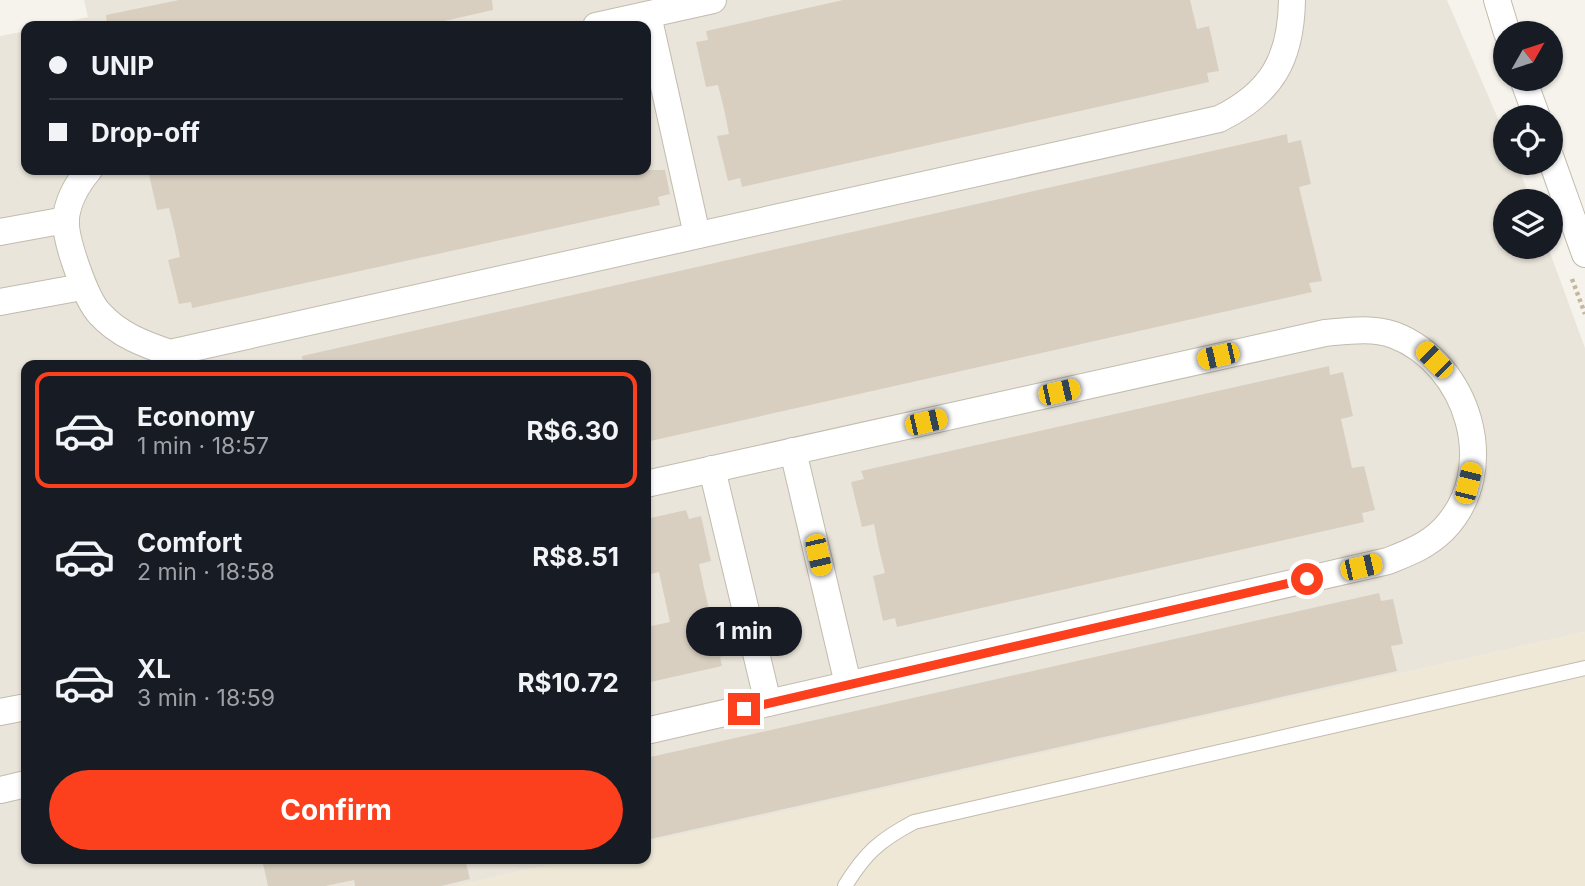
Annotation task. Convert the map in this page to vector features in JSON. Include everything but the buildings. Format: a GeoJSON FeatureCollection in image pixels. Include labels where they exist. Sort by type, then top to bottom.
{"type":"FeatureCollection","features":[{"type":"Feature","properties":{"kind":"street"},"geometry":{"type":"LineString","coordinates":[[620,21],[713,0]]}},
{"type":"Feature","properties":{"kind":"street"},"geometry":{"type":"LineString","coordinates":[[85,175],[77,185],[66,220],[82,287],[99,314],[129,338],[170,353],[1219,119],[1247,105],[1269,83],[1283,57],[1292,29],[1292,0]]}},
{"type":"Feature","properties":{"kind":"street"},"geometry":{"type":"LineString","coordinates":[[1497,0],[1503,21]]}},
{"type":"Feature","properties":{"kind":"street"},"geometry":{"type":"LineString","coordinates":[[648,15],[649,21]]}},
{"type":"Feature","properties":{"kind":"street"},"geometry":{"type":"LineString","coordinates":[[651,28],[697,235]]}},
{"type":"Feature","properties":{"kind":"street"},"geometry":{"type":"LineString","coordinates":[[1557,175],[1585,254]]}},
{"type":"Feature","properties":{"kind":"street"},"geometry":{"type":"LineString","coordinates":[[0,232],[66,220]]}},
{"type":"Feature","properties":{"kind":"street"},"geometry":{"type":"LineString","coordinates":[[0,302],[82,287]]}},
{"type":"Feature","properties":{"kind":"street"},"geometry":{"type":"LineString","coordinates":[[651,483],[1325,333],[1359,330],[1392,334],[1423,349],[1445,371],[1462,398],[1472,434],[1472,467],[1464,500],[1444,529],[1418,550],[1388,561],[651,730]]}},
{"type":"Feature","properties":{"kind":"street"},"geometry":{"type":"LineString","coordinates":[[793,451],[848,684]]}},
{"type":"Feature","properties":{"kind":"street"},"geometry":{"type":"LineString","coordinates":[[712,469],[768,703]]}},
{"type":"Feature","properties":{"kind":"street"},"geometry":{"type":"LineString","coordinates":[[0,712],[21,708]]}},
{"type":"Feature","properties":{"kind":"street"},"geometry":{"type":"LineString","coordinates":[[0,790],[21,785]]}},
{"type":"Feature","properties":{"kind":"lane"},"geometry":{"type":"LineString","coordinates":[[845,886],[862,858],[883,838],[914,822],[1585,668]]}},
{"type":"Feature","properties":{"kind":"shaded area"},"geometry":{"type":"Polygon","coordinates":[[[84,0],[1447,0],[1493,107],[1493,175],[1521,175],[1527,189],[1493,189],[1493,259],[1552,259],[1585,348],[1585,632],[651,842],[651,360],[21,360],[21,864],[552,864],[455,886],[0,886],[0,36],[21,32],[21,175],[651,175],[651,21],[70,21],[88,17],[84,0]]]}},
{"type":"Feature","properties":{"kind":"shaded area"},"geometry":{"type":"Polygon","coordinates":[[[1585,632],[1585,886],[455,886],[552,864],[651,864],[651,842],[1585,632]]]}},
{"type":"Feature","properties":{"kind":"route"},"geometry":{"type":"LineString","coordinates":[[744,709],[1307,579]]}}]}
